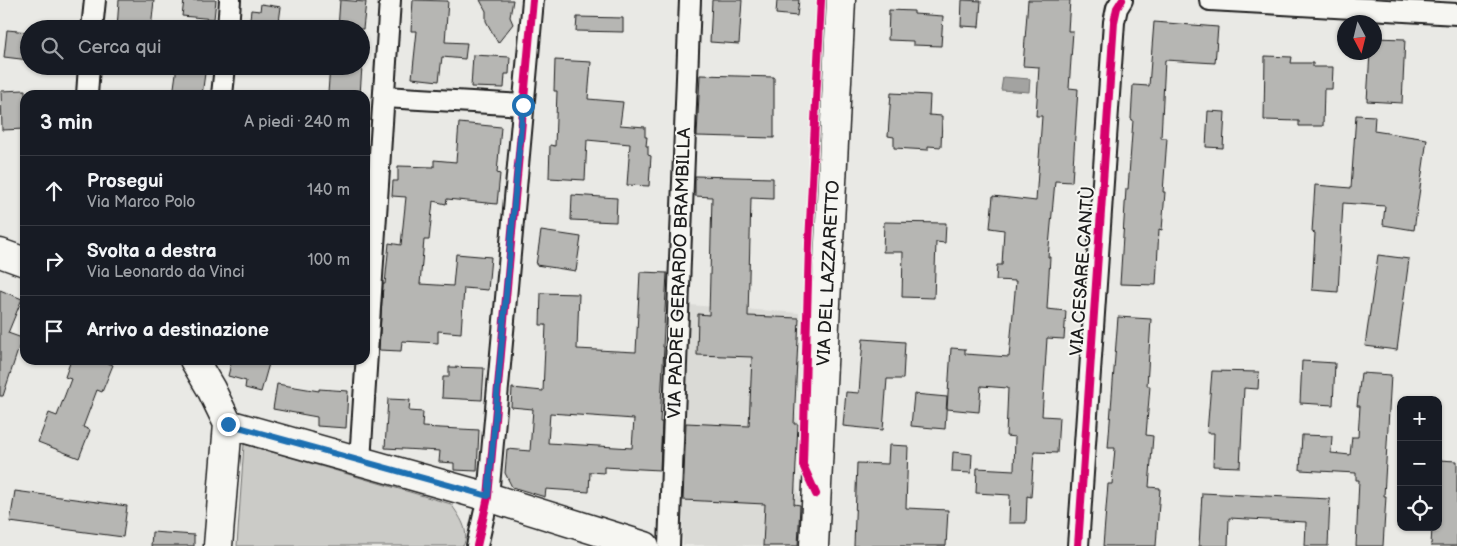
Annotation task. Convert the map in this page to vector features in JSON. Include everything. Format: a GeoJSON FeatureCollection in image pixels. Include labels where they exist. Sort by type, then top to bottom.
{"type":"FeatureCollection","features":[{"type":"Feature","properties":{"kind":"street"},"geometry":{"type":"LineString","coordinates":[[93,20],[95,0]]}},
{"type":"Feature","properties":{"kind":"street"},"geometry":{"type":"LineString","coordinates":[[229,20],[230,0]]}},
{"type":"Feature","properties":{"kind":"street"},"geometry":{"type":"LineString","coordinates":[[370,309],[390,0]]}},
{"type":"Feature","properties":{"kind":"street"},"geometry":{"type":"LineString","coordinates":[[478,546],[488,496],[532,0]]}},
{"type":"Feature","properties":{"kind":"street","name":"VIA PADRE GERARDO BRAMBILLA"},"geometry":{"type":"LineString","coordinates":[[669,546],[690,0]]}},
{"type":"Feature","properties":{"kind":"street","name":"VIA DEL LAZZARETTO"},"geometry":{"type":"LineString","coordinates":[[814,546],[841,0]]}},
{"type":"Feature","properties":{"kind":"street","name":"VIA CESARE CANTÙ"},"geometry":{"type":"LineString","coordinates":[[1078,546],[1114,22],[1117,8],[1122,0]]}},
{"type":"Feature","properties":{"kind":"street"},"geometry":{"type":"LineString","coordinates":[[1210,0],[1457,14]]}},
{"type":"Feature","properties":{"kind":"street"},"geometry":{"type":"LineString","coordinates":[[87,90],[88,75]]}},
{"type":"Feature","properties":{"kind":"street"},"geometry":{"type":"LineString","coordinates":[[223,90],[224,75]]}},
{"type":"Feature","properties":{"kind":"street"},"geometry":{"type":"LineString","coordinates":[[384,96],[523,105]]}},
{"type":"Feature","properties":{"kind":"street"},"geometry":{"type":"LineString","coordinates":[[0,253],[20,260]]}},
{"type":"Feature","properties":{"kind":"street"},"geometry":{"type":"LineString","coordinates":[[197,365],[228,424],[218,546]]}},
{"type":"Feature","properties":{"kind":"street"},"geometry":{"type":"LineString","coordinates":[[360,461],[366,365]]}},
{"type":"Feature","properties":{"kind":"street"},"geometry":{"type":"LineString","coordinates":[[228,424],[488,496],[645,546]]}},
{"type":"Feature","properties":{"kind":"shaded area"},"geometry":{"type":"Polygon","coordinates":[[[1003,77],[1030,79],[1029,92],[1001,90],[1003,77]]]}},
{"type":"Feature","properties":{"kind":"shaded area"},"geometry":{"type":"Polygon","coordinates":[[[689,305],[799,313],[795,412],[798,424],[795,484],[802,505],[800,546],[683,545],[682,500],[689,305]]]}},
{"type":"Feature","properties":{"kind":"shaded area"},"geometry":{"type":"Polygon","coordinates":[[[244,444],[451,504],[465,529],[466,535],[463,546],[237,546],[244,444]]]}},
{"type":"Feature","properties":{"kind":"building"},"geometry":{"type":"Polygon","coordinates":[[[119,0],[154,0],[152,20],[118,20],[119,0]]]}},
{"type":"Feature","properties":{"kind":"building"},"geometry":{"type":"Polygon","coordinates":[[[184,0],[216,0],[214,19],[182,16],[184,0]]]}},
{"type":"Feature","properties":{"kind":"building"},"geometry":{"type":"Polygon","coordinates":[[[340,0],[366,2],[364,20],[339,20],[340,0]]]}},
{"type":"Feature","properties":{"kind":"building"},"geometry":{"type":"Polygon","coordinates":[[[413,0],[448,1],[445,42],[467,43],[465,59],[442,57],[439,81],[412,78],[417,31],[411,31],[413,0]]]}},
{"type":"Feature","properties":{"kind":"building"},"geometry":{"type":"Polygon","coordinates":[[[480,0],[513,0],[510,17],[513,24],[498,43],[486,21],[486,11],[480,0]]]}},
{"type":"Feature","properties":{"kind":"building"},"geometry":{"type":"Polygon","coordinates":[[[712,0],[742,0],[739,44],[710,42],[712,0]]]}},
{"type":"Feature","properties":{"kind":"building"},"geometry":{"type":"Polygon","coordinates":[[[777,0],[799,0],[797,16],[776,14],[777,0]]]}},
{"type":"Feature","properties":{"kind":"building"},"geometry":{"type":"Polygon","coordinates":[[[962,0],[981,1],[979,27],[961,26],[962,0]]]}},
{"type":"Feature","properties":{"kind":"building"},"geometry":{"type":"Polygon","coordinates":[[[1028,0],[1070,0],[1068,31],[1073,31],[1069,88],[1078,89],[1072,182],[1055,181],[1048,257],[1050,257],[1047,309],[1066,311],[1064,339],[1047,338],[1042,416],[1059,417],[1057,453],[1034,452],[1031,497],[1027,496],[1026,523],[1009,523],[1010,495],[976,493],[977,468],[1014,470],[1015,437],[1006,436],[1008,388],[981,386],[979,412],[947,409],[951,348],[965,349],[965,354],[1009,357],[1016,281],[996,280],[997,265],[1002,265],[1004,230],[990,228],[993,196],[1036,201],[1042,116],[1036,116],[1039,67],[1023,66],[1028,0]]]}},
{"type":"Feature","properties":{"kind":"building"},"geometry":{"type":"Polygon","coordinates":[[[261,4],[281,7],[279,20],[250,20],[251,10],[260,11],[261,4]]]}},
{"type":"Feature","properties":{"kind":"building"},"geometry":{"type":"Polygon","coordinates":[[[889,10],[914,11],[914,14],[943,16],[941,46],[913,45],[913,41],[888,40],[889,10]]]}},
{"type":"Feature","properties":{"kind":"building"},"geometry":{"type":"Polygon","coordinates":[[[577,17],[623,18],[623,32],[576,31],[577,17]]]}},
{"type":"Feature","properties":{"kind":"building"},"geometry":{"type":"Polygon","coordinates":[[[1154,22],[1218,27],[1215,63],[1165,60],[1161,138],[1167,138],[1163,192],[1165,192],[1162,230],[1159,229],[1156,285],[1120,284],[1126,189],[1128,189],[1133,120],[1131,119],[1133,85],[1149,86],[1154,22]]]}},
{"type":"Feature","properties":{"kind":"building"},"geometry":{"type":"Polygon","coordinates":[[[7,30],[20,31],[20,59],[4,57],[7,30]]]}},
{"type":"Feature","properties":{"kind":"building"},"geometry":{"type":"Polygon","coordinates":[[[1382,38],[1405,39],[1402,103],[1367,101],[1370,60],[1382,60],[1382,38]]]}},
{"type":"Feature","properties":{"kind":"building"},"geometry":{"type":"Polygon","coordinates":[[[473,55],[510,57],[509,74],[505,74],[504,88],[471,87],[473,55]]]}},
{"type":"Feature","properties":{"kind":"building"},"geometry":{"type":"Polygon","coordinates":[[[1265,56],[1292,57],[1291,63],[1313,63],[1313,67],[1333,67],[1332,89],[1324,89],[1323,126],[1299,126],[1299,121],[1264,120],[1265,56]]]}},
{"type":"Feature","properties":{"kind":"building"},"geometry":{"type":"Polygon","coordinates":[[[555,60],[591,62],[588,99],[623,102],[620,125],[645,127],[646,146],[648,146],[648,155],[651,156],[649,186],[627,185],[630,144],[587,140],[585,180],[549,178],[550,145],[555,146],[557,91],[554,91],[555,60]]]}},
{"type":"Feature","properties":{"kind":"building"},"geometry":{"type":"Polygon","coordinates":[[[176,75],[205,75],[203,90],[174,90],[176,75]]]}},
{"type":"Feature","properties":{"kind":"building"},"geometry":{"type":"Polygon","coordinates":[[[329,75],[361,75],[360,90],[328,90],[329,75]]]}},
{"type":"Feature","properties":{"kind":"building"},"geometry":{"type":"Polygon","coordinates":[[[700,75],[774,77],[774,138],[697,136],[700,75]]]}},
{"type":"Feature","properties":{"kind":"building"},"geometry":{"type":"Polygon","coordinates":[[[20,90],[20,129],[2,130],[1,91],[20,90]]]}},
{"type":"Feature","properties":{"kind":"building"},"geometry":{"type":"Polygon","coordinates":[[[891,93],[930,95],[929,115],[942,116],[941,147],[928,146],[928,150],[894,148],[894,137],[888,136],[891,93]]]}},
{"type":"Feature","properties":{"kind":"building"},"geometry":{"type":"Polygon","coordinates":[[[1208,111],[1225,112],[1223,148],[1206,147],[1208,111]]]}},
{"type":"Feature","properties":{"kind":"building"},"geometry":{"type":"Polygon","coordinates":[[[1356,115],[1375,116],[1374,131],[1427,139],[1414,230],[1383,225],[1385,206],[1343,203],[1338,292],[1312,290],[1315,233],[1312,232],[1315,185],[1351,188],[1356,115]]]}},
{"type":"Feature","properties":{"kind":"building"},"geometry":{"type":"Polygon","coordinates":[[[459,123],[501,127],[497,173],[500,174],[497,204],[447,199],[446,204],[433,201],[429,240],[424,240],[420,284],[453,286],[456,254],[491,257],[488,290],[464,288],[461,333],[438,331],[438,343],[402,341],[401,351],[379,350],[383,284],[385,284],[389,243],[401,245],[406,197],[392,196],[393,181],[398,181],[398,166],[434,167],[434,160],[456,162],[459,123]]]}},
{"type":"Feature","properties":{"kind":"building"},"geometry":{"type":"Polygon","coordinates":[[[695,176],[773,178],[773,199],[751,198],[748,316],[799,318],[794,424],[798,424],[794,504],[800,505],[798,546],[763,546],[765,504],[683,500],[686,423],[749,426],[752,357],[697,355],[698,314],[709,315],[712,197],[695,196],[695,176]]]}},
{"type":"Feature","properties":{"kind":"building"},"geometry":{"type":"Polygon","coordinates":[[[572,195],[617,198],[616,222],[571,220],[572,195]]]}},
{"type":"Feature","properties":{"kind":"building"},"geometry":{"type":"Polygon","coordinates":[[[884,222],[946,223],[945,243],[936,242],[934,298],[902,297],[903,252],[883,252],[884,222]]]}},
{"type":"Feature","properties":{"kind":"building"},"geometry":{"type":"Polygon","coordinates":[[[541,231],[581,237],[576,271],[536,265],[541,231]]]}},
{"type":"Feature","properties":{"kind":"building"},"geometry":{"type":"Polygon","coordinates":[[[1378,255],[1409,259],[1397,350],[1365,346],[1378,255]]]}},
{"type":"Feature","properties":{"kind":"building"},"geometry":{"type":"Polygon","coordinates":[[[640,272],[667,273],[660,422],[662,422],[660,470],[604,467],[604,473],[590,472],[589,492],[546,489],[545,497],[512,487],[505,473],[507,449],[530,451],[533,409],[511,407],[512,388],[543,391],[546,325],[540,325],[541,293],[579,294],[577,349],[636,352],[640,272]],[[550,413],[548,443],[632,448],[634,419],[550,413]]]}},
{"type":"Feature","properties":{"kind":"building"},"geometry":{"type":"Polygon","coordinates":[[[0,290],[20,298],[20,304],[8,333],[20,337],[20,344],[3,396],[0,396],[0,290]]]}},
{"type":"Feature","properties":{"kind":"building"},"geometry":{"type":"Polygon","coordinates":[[[1118,317],[1151,319],[1147,386],[1150,386],[1146,435],[1153,436],[1149,487],[1160,488],[1156,546],[1103,546],[1108,484],[1112,484],[1115,448],[1108,448],[1118,317]]]}},
{"type":"Feature","properties":{"kind":"building"},"geometry":{"type":"Polygon","coordinates":[[[863,339],[905,342],[903,379],[887,379],[883,430],[843,426],[846,392],[859,393],[863,339]]]}},
{"type":"Feature","properties":{"kind":"building"},"geometry":{"type":"Polygon","coordinates":[[[1302,361],[1335,363],[1333,405],[1300,403],[1302,361]]]}},
{"type":"Feature","properties":{"kind":"building"},"geometry":{"type":"Polygon","coordinates":[[[69,365],[113,365],[102,392],[97,390],[83,427],[90,430],[79,458],[38,442],[49,413],[57,416],[71,379],[65,377],[69,365]]]}},
{"type":"Feature","properties":{"kind":"building"},"geometry":{"type":"Polygon","coordinates":[[[231,365],[269,365],[261,392],[245,388],[246,381],[228,376],[231,365]]]}},
{"type":"Feature","properties":{"kind":"building"},"geometry":{"type":"Polygon","coordinates":[[[449,367],[484,368],[482,400],[442,398],[443,377],[449,377],[449,367]]]}},
{"type":"Feature","properties":{"kind":"building"},"geometry":{"type":"Polygon","coordinates":[[[1212,371],[1259,372],[1258,389],[1244,388],[1240,467],[1213,466],[1214,433],[1207,433],[1212,371]]]}},
{"type":"Feature","properties":{"kind":"building"},"geometry":{"type":"Polygon","coordinates":[[[1361,373],[1391,375],[1383,546],[1356,546],[1359,480],[1356,480],[1356,473],[1300,470],[1302,435],[1332,436],[1331,453],[1350,455],[1352,437],[1358,437],[1360,406],[1357,406],[1361,373]]]}},
{"type":"Feature","properties":{"kind":"building"},"geometry":{"type":"Polygon","coordinates":[[[277,384],[319,391],[319,389],[348,391],[346,428],[317,426],[317,417],[273,409],[277,384]]]}},
{"type":"Feature","properties":{"kind":"building"},"geometry":{"type":"Polygon","coordinates":[[[914,394],[947,397],[945,429],[911,426],[914,394]]]}},
{"type":"Feature","properties":{"kind":"building"},"geometry":{"type":"Polygon","coordinates":[[[388,399],[410,400],[409,411],[423,412],[422,427],[479,430],[477,471],[454,470],[454,463],[439,462],[440,451],[385,448],[388,399]]]}},
{"type":"Feature","properties":{"kind":"building"},"geometry":{"type":"Polygon","coordinates":[[[889,445],[908,446],[906,508],[948,510],[946,546],[854,546],[857,463],[888,464],[889,445]]]}},
{"type":"Feature","properties":{"kind":"building"},"geometry":{"type":"Polygon","coordinates":[[[953,452],[972,454],[971,473],[952,472],[953,452]]]}},
{"type":"Feature","properties":{"kind":"building"},"geometry":{"type":"Polygon","coordinates":[[[1442,460],[1457,461],[1457,546],[1431,546],[1432,531],[1442,531],[1442,460]]]}},
{"type":"Feature","properties":{"kind":"building"},"geometry":{"type":"Polygon","coordinates":[[[15,491],[127,506],[123,537],[10,522],[15,491]]]}},
{"type":"Feature","properties":{"kind":"building"},"geometry":{"type":"Polygon","coordinates":[[[1202,493],[1330,499],[1328,546],[1305,546],[1306,522],[1229,518],[1228,546],[1199,546],[1202,493]]]}},
{"type":"Feature","properties":{"kind":"building"},"geometry":{"type":"Polygon","coordinates":[[[152,532],[194,535],[194,546],[151,546],[152,532]]]}},
{"type":"Feature","properties":{"kind":"cycle path"},"geometry":{"type":"LineString","coordinates":[[477,546],[488,497],[533,0]]}},
{"type":"Feature","properties":{"kind":"cycle path"},"geometry":{"type":"LineString","coordinates":[[816,494],[803,465],[809,243],[821,0]]}},
{"type":"Feature","properties":{"kind":"cycle path"},"geometry":{"type":"LineString","coordinates":[[1078,546],[1114,22],[1117,8],[1122,0]]}},
{"type":"Feature","properties":{"kind":"route"},"geometry":{"type":"LineString","coordinates":[[228,424],[488,496],[523,105]]}}]}
